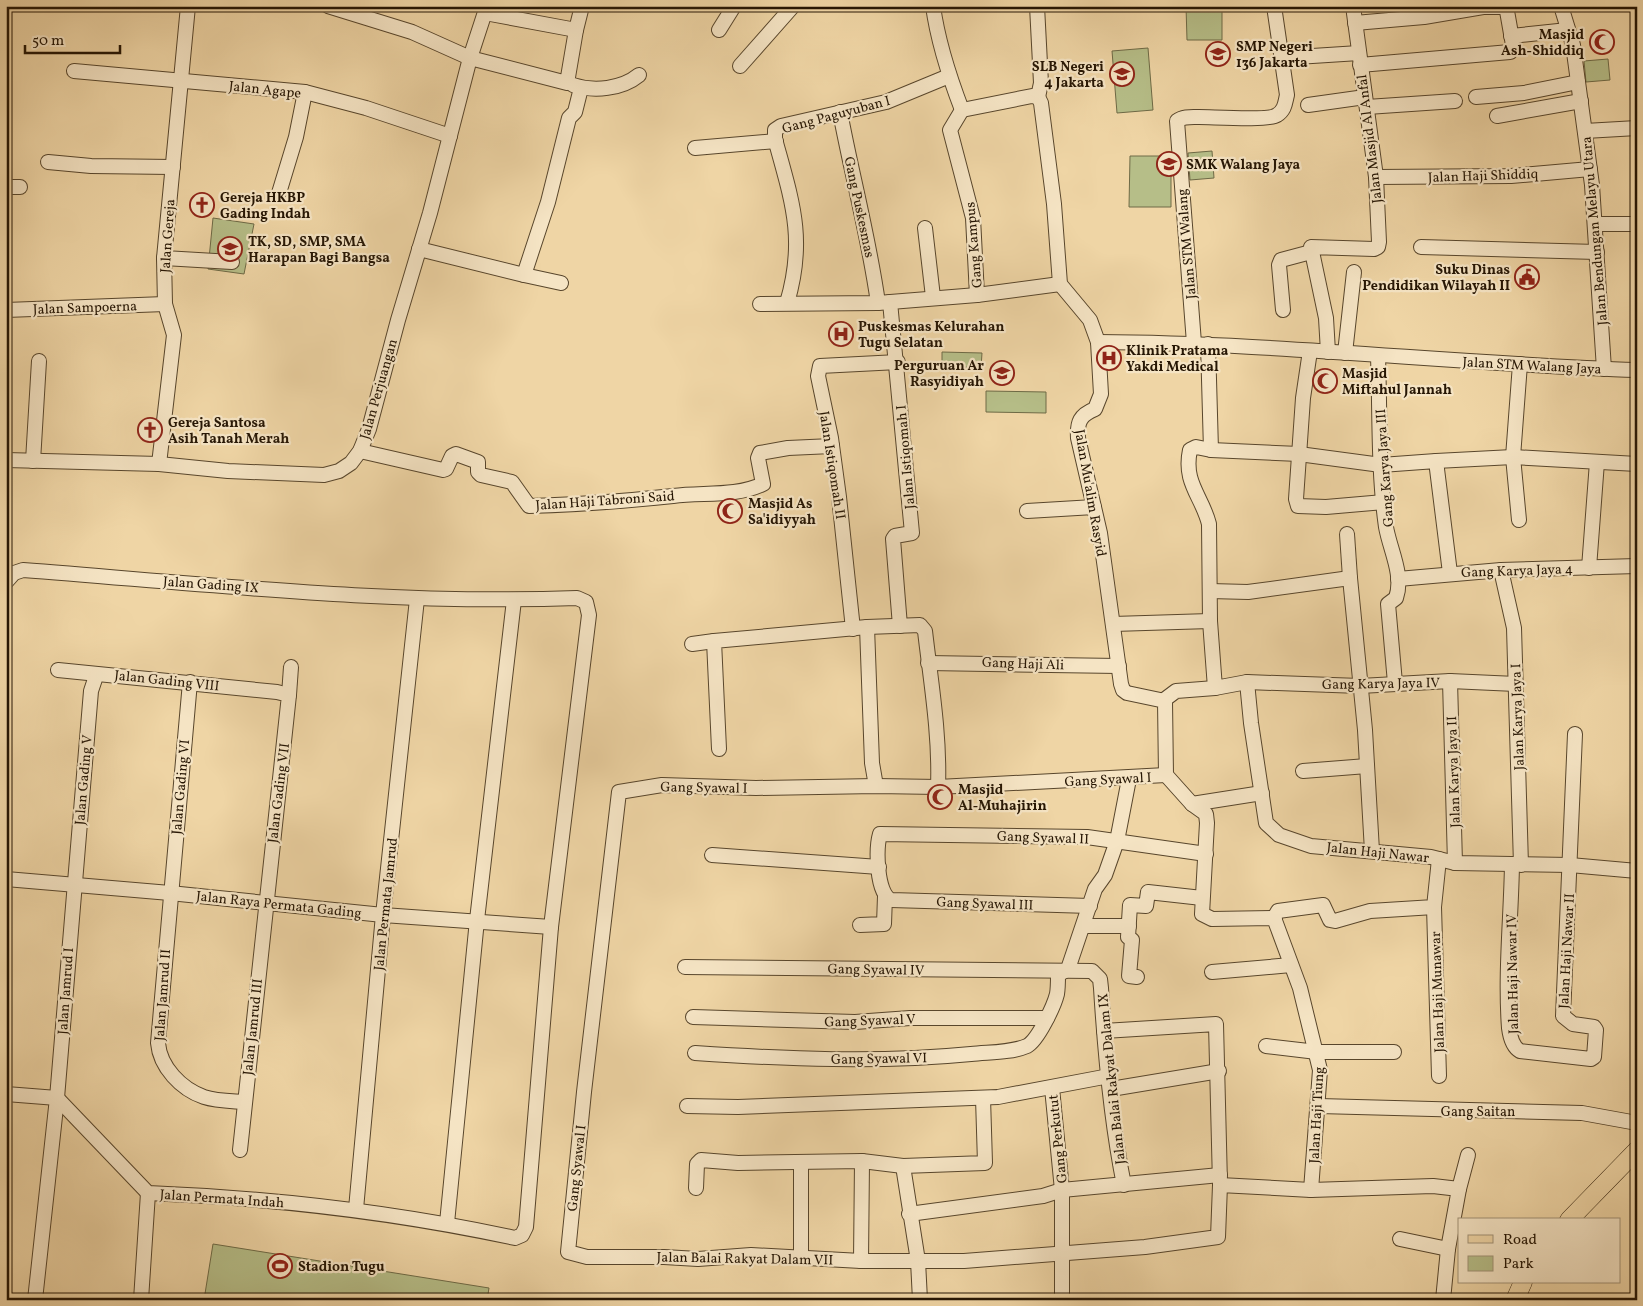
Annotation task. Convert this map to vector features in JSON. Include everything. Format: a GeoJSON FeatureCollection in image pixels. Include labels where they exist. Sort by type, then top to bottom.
{"type":"FeatureCollection","features":[{"type":"Feature","properties":{"kind":"main road"},"geometry":{"type":"LineString","coordinates":[[1571,1218],[1637,1150]]}},
{"type":"Feature","properties":{"kind":"main road"},"geometry":{"type":"LineString","coordinates":[[1514,1300],[1522,1284]]}},
{"type":"Feature","properties":{"kind":"street","name":"Jalan Gereja"},"geometry":{"type":"LineString","coordinates":[[159,464],[174,335],[164,304],[164,258],[188,6]]}},
{"type":"Feature","properties":{"kind":"street"},"geometry":{"type":"LineString","coordinates":[[328,6],[412,32],[470,58],[581,88],[615,86],[632,80],[639,75]]}},
{"type":"Feature","properties":{"kind":"street"},"geometry":{"type":"LineString","coordinates":[[567,83],[582,6]]}},
{"type":"Feature","properties":{"kind":"street"},"geometry":{"type":"LineString","coordinates":[[719,30],[734,6]]}},
{"type":"Feature","properties":{"kind":"street"},"geometry":{"type":"LineString","coordinates":[[740,66],[793,6]]}},
{"type":"Feature","properties":{"kind":"street"},"geometry":{"type":"LineString","coordinates":[[933,6],[938,41],[962,110],[1032,96],[1038,97]]}},
{"type":"Feature","properties":{"kind":"street"},"geometry":{"type":"LineString","coordinates":[[1037,6],[1041,83],[1038,97],[1042,103],[1054,204],[1060,284],[1090,320],[1098,342]]}},
{"type":"Feature","properties":{"kind":"street","name":"Jalan STM Walang"},"geometry":{"type":"LineString","coordinates":[[1194,343],[1177,121],[1183,118],[1268,118],[1277,115],[1285,107],[1287,95],[1274,6]]}},
{"type":"Feature","properties":{"kind":"street","name":"Jalan Masjid Al Anfal"},"geometry":{"type":"LineString","coordinates":[[1312,252],[1311,247],[1316,246],[1378,247],[1379,242],[1376,177],[1353,6]]}},
{"type":"Feature","properties":{"kind":"street","name":"Jalan Bendungan Melayu Utara"},"geometry":{"type":"LineString","coordinates":[[1560,6],[1573,44],[1590,169],[1604,369]]}},
{"type":"Feature","properties":{"kind":"street"},"geometry":{"type":"LineString","coordinates":[[1281,58],[1359,59],[1510,52],[1513,44],[1504,7],[1446,9],[1355,23]]}},
{"type":"Feature","properties":{"kind":"street"},"geometry":{"type":"LineString","coordinates":[[486,10],[576,30]]}},
{"type":"Feature","properties":{"kind":"street","name":"Jalan Perjuangan"},"geometry":{"type":"LineString","coordinates":[[6,460],[159,464],[228,471],[324,476],[339,471],[352,463],[360,451],[369,429],[470,58],[486,10]]}},
{"type":"Feature","properties":{"kind":"street"},"geometry":{"type":"LineString","coordinates":[[1511,36],[1568,30]]}},
{"type":"Feature","properties":{"kind":"street","name":"Jalan Agape"},"geometry":{"type":"LineString","coordinates":[[74,71],[305,92],[366,108],[450,136]]}},
{"type":"Feature","properties":{"kind":"street","name":"Gang Paguyuban I"},"geometry":{"type":"LineString","coordinates":[[787,303],[793,282],[798,243],[793,211],[776,141],[776,130],[782,126],[886,102],[949,76]]}},
{"type":"Feature","properties":{"kind":"street"},"geometry":{"type":"LineString","coordinates":[[1476,97],[1524,93],[1578,82]]}},
{"type":"Feature","properties":{"kind":"street"},"geometry":{"type":"LineString","coordinates":[[524,275],[548,202],[569,118],[575,112],[581,88]]}},
{"type":"Feature","properties":{"kind":"street"},"geometry":{"type":"LineString","coordinates":[[279,193],[296,137],[305,92]]}},
{"type":"Feature","properties":{"kind":"street"},"geometry":{"type":"LineString","coordinates":[[1308,106],[1366,102],[1455,101]]}},
{"type":"Feature","properties":{"kind":"street"},"geometry":{"type":"LineString","coordinates":[[1497,116],[1581,101]]}},
{"type":"Feature","properties":{"kind":"street","name":"Gang Kampus"},"geometry":{"type":"LineString","coordinates":[[962,110],[950,130],[973,218],[977,295]]}},
{"type":"Feature","properties":{"kind":"street","name":"Gang Puskesmas"},"geometry":{"type":"LineString","coordinates":[[840,112],[850,163],[884,302]]}},
{"type":"Feature","properties":{"kind":"street"},"geometry":{"type":"LineString","coordinates":[[1585,131],[1637,128]]}},
{"type":"Feature","properties":{"kind":"street"},"geometry":{"type":"LineString","coordinates":[[696,148],[776,141]]}},
{"type":"Feature","properties":{"kind":"street"},"geometry":{"type":"LineString","coordinates":[[48,162],[91,166],[173,167]]}},
{"type":"Feature","properties":{"kind":"street","name":"Jalan Haji Shiddiq"},"geometry":{"type":"LineString","coordinates":[[1376,177],[1512,176],[1590,169]]}},
{"type":"Feature","properties":{"kind":"street"},"geometry":{"type":"LineString","coordinates":[[1595,224],[1637,224]]}},
{"type":"Feature","properties":{"kind":"street"},"geometry":{"type":"LineString","coordinates":[[926,228],[933,297]]}},
{"type":"Feature","properties":{"kind":"street"},"geometry":{"type":"LineString","coordinates":[[1421,246],[1597,252]]}},
{"type":"Feature","properties":{"kind":"street"},"geometry":{"type":"LineString","coordinates":[[419,249],[561,283]]}},
{"type":"Feature","properties":{"kind":"street"},"geometry":{"type":"LineString","coordinates":[[1283,310],[1279,265],[1281,260],[1312,252],[1326,318],[1328,352]]}},
{"type":"Feature","properties":{"kind":"street"},"geometry":{"type":"LineString","coordinates":[[164,258],[232,262]]}},
{"type":"Feature","properties":{"kind":"street"},"geometry":{"type":"LineString","coordinates":[[1345,353],[1354,272]]}},
{"type":"Feature","properties":{"kind":"street"},"geometry":{"type":"LineString","coordinates":[[760,304],[884,302],[977,295],[1060,284]]}},
{"type":"Feature","properties":{"kind":"street","name":"Jalan Istiqomah I"},"geometry":{"type":"LineString","coordinates":[[884,302],[898,362],[912,533],[895,536],[894,539],[900,626]]}},
{"type":"Feature","properties":{"kind":"street","name":"Jalan Sampoerna"},"geometry":{"type":"LineString","coordinates":[[6,310],[124,304],[164,304]]}},
{"type":"Feature","properties":{"kind":"street","name":"Jalan STM Walang Jaya"},"geometry":{"type":"LineString","coordinates":[[1098,342],[1194,343],[1378,356],[1637,370]]}},
{"type":"Feature","properties":{"kind":"street","name":"Jalan Mu'alim Rasyid"},"geometry":{"type":"LineString","coordinates":[[1098,342],[1101,394],[1099,402],[1095,409],[1082,414],[1077,425],[1078,438],[1094,507],[1112,624]]}},
{"type":"Feature","properties":{"kind":"street"},"geometry":{"type":"LineString","coordinates":[[1208,344],[1211,450]]}},
{"type":"Feature","properties":{"kind":"street"},"geometry":{"type":"LineString","coordinates":[[1310,351],[1299,454],[1298,506],[1326,507],[1384,502]]}},
{"type":"Feature","properties":{"kind":"street","name":"Gang Karya Jaya III"},"geometry":{"type":"LineString","coordinates":[[1378,356],[1381,465],[1386,528],[1398,578]]}},
{"type":"Feature","properties":{"kind":"street"},"geometry":{"type":"LineString","coordinates":[[33,461],[39,361]]}},
{"type":"Feature","properties":{"kind":"street","name":"Jalan Istiqomah II"},"geometry":{"type":"LineString","coordinates":[[853,629],[832,446],[820,392],[820,366],[898,362]]}},
{"type":"Feature","properties":{"kind":"street"},"geometry":{"type":"LineString","coordinates":[[1519,520],[1513,457],[1520,364]]}},
{"type":"Feature","properties":{"kind":"street","name":"Jalan Haji Tabroni Said"},"geometry":{"type":"LineString","coordinates":[[360,451],[442,470],[446,468],[452,456],[456,454],[478,462],[478,472],[481,475],[512,482],[529,506],[630,501],[675,495],[737,492],[763,484],[758,458],[760,453],[788,448],[832,446]]}},
{"type":"Feature","properties":{"kind":"street"},"geometry":{"type":"LineString","coordinates":[[1215,688],[1210,621],[1210,524],[1206,509],[1189,479],[1188,464],[1192,448],[1299,454],[1381,465],[1436,460],[1513,457],[1637,464]]}},
{"type":"Feature","properties":{"kind":"street"},"geometry":{"type":"LineString","coordinates":[[1436,460],[1450,573]]}},
{"type":"Feature","properties":{"kind":"street"},"geometry":{"type":"LineString","coordinates":[[1589,568],[1597,462]]}},
{"type":"Feature","properties":{"kind":"street"},"geometry":{"type":"LineString","coordinates":[[1027,511],[1094,507]]}},
{"type":"Feature","properties":{"kind":"street"},"geometry":{"type":"LineString","coordinates":[[1346,534],[1367,766],[1372,851]]}},
{"type":"Feature","properties":{"kind":"street","name":"Gang Karya Jaya 4"},"geometry":{"type":"LineString","coordinates":[[1398,578],[1501,570],[1637,566]]}},
{"type":"Feature","properties":{"kind":"street","name":"Jalan Gading IX"},"geometry":{"type":"LineString","coordinates":[[7,580],[14,573],[22,570],[417,599],[514,600],[577,598],[586,602],[589,615],[551,927]]}},
{"type":"Feature","properties":{"kind":"street","name":"Jalan Karya Jaya I"},"geometry":{"type":"LineString","coordinates":[[1501,570],[1514,628],[1517,865]]}},
{"type":"Feature","properties":{"kind":"street"},"geometry":{"type":"LineString","coordinates":[[1210,591],[1248,592],[1350,578]]}},
{"type":"Feature","properties":{"kind":"street"},"geometry":{"type":"LineString","coordinates":[[1395,683],[1388,604],[1396,598],[1398,578]]}},
{"type":"Feature","properties":{"kind":"street","name":"Jalan Permata Jamrud"},"geometry":{"type":"LineString","coordinates":[[356,1209],[417,599]]}},
{"type":"Feature","properties":{"kind":"street"},"geometry":{"type":"LineString","coordinates":[[514,600],[478,920],[447,1223],[515,1238],[522,1235],[526,1227],[551,927]]}},
{"type":"Feature","properties":{"kind":"street"},"geometry":{"type":"LineString","coordinates":[[1210,621],[1112,624],[1122,690],[1164,700],[1166,775],[1192,804],[1202,810],[1207,818],[1201,911],[1208,918],[1274,918],[1278,911],[1323,905],[1330,920],[1335,922],[1370,911],[1434,907]]}},
{"type":"Feature","properties":{"kind":"street"},"geometry":{"type":"LineString","coordinates":[[692,644],[867,627],[920,625],[924,628],[939,755],[938,787]]}},
{"type":"Feature","properties":{"kind":"street"},"geometry":{"type":"LineString","coordinates":[[867,627],[872,755],[876,786]]}},
{"type":"Feature","properties":{"kind":"street"},"geometry":{"type":"LineString","coordinates":[[714,642],[719,749]]}},
{"type":"Feature","properties":{"kind":"street","name":"Gang Haji Ali"},"geometry":{"type":"LineString","coordinates":[[928,663],[1118,666]]}},
{"type":"Feature","properties":{"kind":"street","name":"Jalan Gading VII"},"geometry":{"type":"LineString","coordinates":[[265,904],[283,693],[291,667]]}},
{"type":"Feature","properties":{"kind":"street","name":"Jalan Gading VIII"},"geometry":{"type":"LineString","coordinates":[[58,670],[96,676],[107,674],[283,693]]}},
{"type":"Feature","properties":{"kind":"street","name":"Jalan Gading V"},"geometry":{"type":"LineString","coordinates":[[74,885],[91,691],[96,676]]}},
{"type":"Feature","properties":{"kind":"street","name":"Gang Karya Jaya IV"},"geometry":{"type":"LineString","coordinates":[[1164,700],[1169,694],[1176,691],[1215,688],[1247,682],[1360,686],[1450,681],[1516,684]]}},
{"type":"Feature","properties":{"kind":"street","name":"Jalan Karya Jaya II"},"geometry":{"type":"LineString","coordinates":[[1450,681],[1455,863]]}},
{"type":"Feature","properties":{"kind":"street","name":"Jalan Gading VI"},"geometry":{"type":"LineString","coordinates":[[170,892],[190,682]]}},
{"type":"Feature","properties":{"kind":"street","name":"Jalan Haji Nawar"},"geometry":{"type":"LineString","coordinates":[[1247,682],[1251,723],[1266,823],[1279,835],[1311,846],[1372,851],[1439,859],[1455,863],[1570,865],[1637,872]]}},
{"type":"Feature","properties":{"kind":"street"},"geometry":{"type":"LineString","coordinates":[[1570,865],[1575,734]]}},
{"type":"Feature","properties":{"kind":"street"},"geometry":{"type":"LineString","coordinates":[[1303,771],[1367,766]]}},
{"type":"Feature","properties":{"kind":"street","name":"Gang Syawal I"},"geometry":{"type":"LineString","coordinates":[[571,1255],[568,1252],[568,1246],[618,794],[626,790],[662,784],[756,788],[938,787],[1130,779],[1166,775]]}},
{"type":"Feature","properties":{"kind":"street"},"geometry":{"type":"LineString","coordinates":[[1068,969],[1095,889],[1105,875],[1117,841],[1130,779]]}},
{"type":"Feature","properties":{"kind":"street"},"geometry":{"type":"LineString","coordinates":[[1192,804],[1262,793]]}},
{"type":"Feature","properties":{"kind":"street","name":"Gang Syawal II"},"geometry":{"type":"LineString","coordinates":[[879,867],[877,842],[880,834],[1086,837],[1206,854]]}},
{"type":"Feature","properties":{"kind":"street"},"geometry":{"type":"LineString","coordinates":[[712,855],[879,867],[884,895],[884,924],[860,925]]}},
{"type":"Feature","properties":{"kind":"street","name":"Jalan Haji Munawar"},"geometry":{"type":"LineString","coordinates":[[1439,859],[1434,907],[1439,1022],[1439,1076]]}},
{"type":"Feature","properties":{"kind":"street","name":"Jalan Haji Nawar IV"},"geometry":{"type":"LineString","coordinates":[[1517,865],[1509,986],[1510,1029],[1513,1044],[1520,1051],[1578,1059]]}},
{"type":"Feature","properties":{"kind":"street","name":"Jalan Haji Nawar II"},"geometry":{"type":"LineString","coordinates":[[1570,865],[1563,1016],[1572,1024],[1594,1027],[1596,1030],[1594,1057],[1588,1060],[1578,1059]]}},
{"type":"Feature","properties":{"kind":"street","name":"Jalan Raya Permata Gading"},"geometry":{"type":"LineString","coordinates":[[6,879],[170,892],[265,904],[551,927]]}},
{"type":"Feature","properties":{"kind":"street","name":"Jalan Jamrud I"},"geometry":{"type":"LineString","coordinates":[[35,1300],[57,1098],[74,885]]}},
{"type":"Feature","properties":{"kind":"street","name":"Jalan Jamrud II"},"geometry":{"type":"LineString","coordinates":[[170,892],[159,1054],[178,1082],[192,1092],[206,1098],[244,1102]]}},
{"type":"Feature","properties":{"kind":"street"},"geometry":{"type":"LineString","coordinates":[[1137,976],[1130,976],[1132,940],[1128,937],[1130,905],[1146,906],[1148,892],[1202,898]]}},
{"type":"Feature","properties":{"kind":"street","name":"Gang Syawal III"},"geometry":{"type":"LineString","coordinates":[[884,895],[891,900],[1090,906]]}},
{"type":"Feature","properties":{"kind":"street","name":"Jalan Jamrud III"},"geometry":{"type":"LineString","coordinates":[[240,1150],[265,904]]}},
{"type":"Feature","properties":{"kind":"street","name":"Jalan Haji Tiung"},"geometry":{"type":"LineString","coordinates":[[1274,918],[1300,988],[1320,1070],[1319,1106],[1311,1190]]}},
{"type":"Feature","properties":{"kind":"street"},"geometry":{"type":"LineString","coordinates":[[1084,926],[1129,926]]}},
{"type":"Feature","properties":{"kind":"street"},"geometry":{"type":"LineString","coordinates":[[1212,972],[1291,965]]}},
{"type":"Feature","properties":{"kind":"street","name":"Gang Syawal IV"},"geometry":{"type":"LineString","coordinates":[[685,967],[978,971],[1068,969]]}},
{"type":"Feature","properties":{"kind":"street","name":"Gang Syawal VI"},"geometry":{"type":"LineString","coordinates":[[695,1053],[842,1061],[935,1057],[1001,1051],[1027,1046],[1035,1040],[1047,1018],[1057,995],[1058,975],[1068,969]]}},
{"type":"Feature","properties":{"kind":"street","name":"Jalan Balai Rakyat Dalam IX"},"geometry":{"type":"LineString","coordinates":[[1068,969],[1092,971],[1100,979],[1119,1170],[1124,1185]]}},
{"type":"Feature","properties":{"kind":"street","name":"Gang Syawal V"},"geometry":{"type":"LineString","coordinates":[[693,1017],[855,1022],[910,1018],[1047,1018]]}},
{"type":"Feature","properties":{"kind":"street"},"geometry":{"type":"LineString","coordinates":[[1104,1031],[1216,1024],[1219,1071],[1220,1180]]}},
{"type":"Feature","properties":{"kind":"street"},"geometry":{"type":"LineString","coordinates":[[1266,1046],[1317,1052],[1394,1052]]}},
{"type":"Feature","properties":{"kind":"street"},"geometry":{"type":"LineString","coordinates":[[686,1106],[738,1107],[983,1098],[1052,1088],[1219,1071]]}},
{"type":"Feature","properties":{"kind":"street","name":"Gang Perkutut"},"geometry":{"type":"LineString","coordinates":[[1052,1088],[1062,1190],[1062,1300]]}},
{"type":"Feature","properties":{"kind":"street"},"geometry":{"type":"LineString","coordinates":[[6,1094],[57,1098]]}},
{"type":"Feature","properties":{"kind":"street","name":"Jalan Permata Indah"},"geometry":{"type":"LineString","coordinates":[[57,1098],[148,1193],[241,1197],[356,1209],[447,1223]]}},
{"type":"Feature","properties":{"kind":"street"},"geometry":{"type":"LineString","coordinates":[[696,1188],[697,1164],[701,1160],[738,1163],[862,1161],[903,1166],[986,1162],[983,1098]]}},
{"type":"Feature","properties":{"kind":"street","name":"Gang Saitan"},"geometry":{"type":"LineString","coordinates":[[1319,1106],[1582,1113],[1637,1123]]}},
{"type":"Feature","properties":{"kind":"street"},"geometry":{"type":"LineString","coordinates":[[1443,1300],[1448,1249],[1459,1189],[1468,1155]]}},
{"type":"Feature","properties":{"kind":"street"},"geometry":{"type":"LineString","coordinates":[[861,1261],[862,1161]]}},
{"type":"Feature","properties":{"kind":"street"},"geometry":{"type":"LineString","coordinates":[[801,1163],[801,1257]]}},
{"type":"Feature","properties":{"kind":"street"},"geometry":{"type":"LineString","coordinates":[[903,1166],[918,1261],[920,1300]]}},
{"type":"Feature","properties":{"kind":"street"},"geometry":{"type":"LineString","coordinates":[[910,1214],[1043,1196],[1062,1190],[1220,1180],[1311,1190],[1433,1186],[1459,1189]]}},
{"type":"Feature","properties":{"kind":"street","name":"Jalan Balai Rakyat Dalam VII"},"geometry":{"type":"LineString","coordinates":[[571,1255],[698,1260],[750,1255],[861,1261],[964,1261],[1144,1247],[1218,1237],[1220,1180]]}},
{"type":"Feature","properties":{"kind":"street"},"geometry":{"type":"LineString","coordinates":[[141,1300],[148,1193]]}},
{"type":"Feature","properties":{"kind":"street"},"geometry":{"type":"LineString","coordinates":[[1400,1239],[1448,1249]]}},
{"type":"Feature","properties":{"kind":"green space"},"geometry":{"type":"Polygon","coordinates":[[[1186,6],[1222,6],[1222,40],[1187,40],[1186,6]]]}},
{"type":"Feature","properties":{"kind":"green space"},"geometry":{"type":"Polygon","coordinates":[[[1302,6],[1337,6],[1337,10],[1302,10],[1302,6]]]}},
{"type":"Feature","properties":{"kind":"green space"},"geometry":{"type":"Polygon","coordinates":[[[1148,48],[1153,110],[1117,113],[1112,51],[1148,48]]]}},
{"type":"Feature","properties":{"kind":"green space"},"geometry":{"type":"Polygon","coordinates":[[[1608,59],[1610,80],[1586,82],[1584,61],[1608,59]]]}},
{"type":"Feature","properties":{"kind":"green space"},"geometry":{"type":"Polygon","coordinates":[[[1212,151],[1214,178],[1190,180],[1188,153],[1212,151]]]}},
{"type":"Feature","properties":{"kind":"green space"},"geometry":{"type":"Polygon","coordinates":[[[1130,156],[1171,156],[1171,207],[1129,207],[1130,156]]]}},
{"type":"Feature","properties":{"kind":"green space"},"geometry":{"type":"Polygon","coordinates":[[[213,218],[254,224],[244,274],[208,269],[213,218]]]}},
{"type":"Feature","properties":{"kind":"green space"},"geometry":{"type":"Polygon","coordinates":[[[942,352],[982,353],[981,368],[942,366],[942,352]]]}},
{"type":"Feature","properties":{"kind":"green space"},"geometry":{"type":"Polygon","coordinates":[[[986,391],[1046,392],[1046,413],[986,412],[986,391]]]}},
{"type":"Feature","properties":{"kind":"green space","name":"Stadion Tugu"},"geometry":{"type":"Polygon","coordinates":[[[213,1244],[489,1288],[487,1300],[204,1300],[213,1244]]]}},
{"type":"Feature","properties":{"kind":"place","name":"Masjid Ash-Shiddiq"},"geometry":{"type":"Point","coordinates":[1602,42]}},
{"type":"Feature","properties":{"kind":"place","name":"SMP Negeri 136 Jakarta"},"geometry":{"type":"Point","coordinates":[1218,54]}},
{"type":"Feature","properties":{"kind":"place","name":"SLB Negeri 4 Jakarta"},"geometry":{"type":"Point","coordinates":[1122,74]}},
{"type":"Feature","properties":{"kind":"place","name":"SMK Walang Jaya"},"geometry":{"type":"Point","coordinates":[1169,164]}},
{"type":"Feature","properties":{"kind":"place","name":"Gereja HKBP Gading Indah"},"geometry":{"type":"Point","coordinates":[202,205]}},
{"type":"Feature","properties":{"kind":"place","name":"TK, SD, SMP, SMA Harapan Bagi Bangsa"},"geometry":{"type":"Point","coordinates":[230,249]}},
{"type":"Feature","properties":{"kind":"place","name":"Suku Dinas Pendidikan Wilayah II"},"geometry":{"type":"Point","coordinates":[1527,277]}},
{"type":"Feature","properties":{"kind":"place","name":"Puskesmas Kelurahan Tugu Selatan"},"geometry":{"type":"Point","coordinates":[841,334]}},
{"type":"Feature","properties":{"kind":"place","name":"Klinik Pratama Yakdi Medical"},"geometry":{"type":"Point","coordinates":[1109,358]}},
{"type":"Feature","properties":{"kind":"place","name":"Perguruan Ar Rasyidiyah"},"geometry":{"type":"Point","coordinates":[1002,373]}},
{"type":"Feature","properties":{"kind":"place","name":"Masjid Miftahul Jannah"},"geometry":{"type":"Point","coordinates":[1325,381]}},
{"type":"Feature","properties":{"kind":"place","name":"Gereja Santosa Asih Tanah Merah"},"geometry":{"type":"Point","coordinates":[150,430]}},
{"type":"Feature","properties":{"kind":"place","name":"Masjid As Sa'idiyyah"},"geometry":{"type":"Point","coordinates":[730,511]}},
{"type":"Feature","properties":{"kind":"place","name":"Masjid Al-Muhajirin"},"geometry":{"type":"Point","coordinates":[940,797]}},
{"type":"Feature","properties":{"kind":"place","name":"Stadion Tugu"},"geometry":{"type":"Point","coordinates":[280,1266]}}]}
